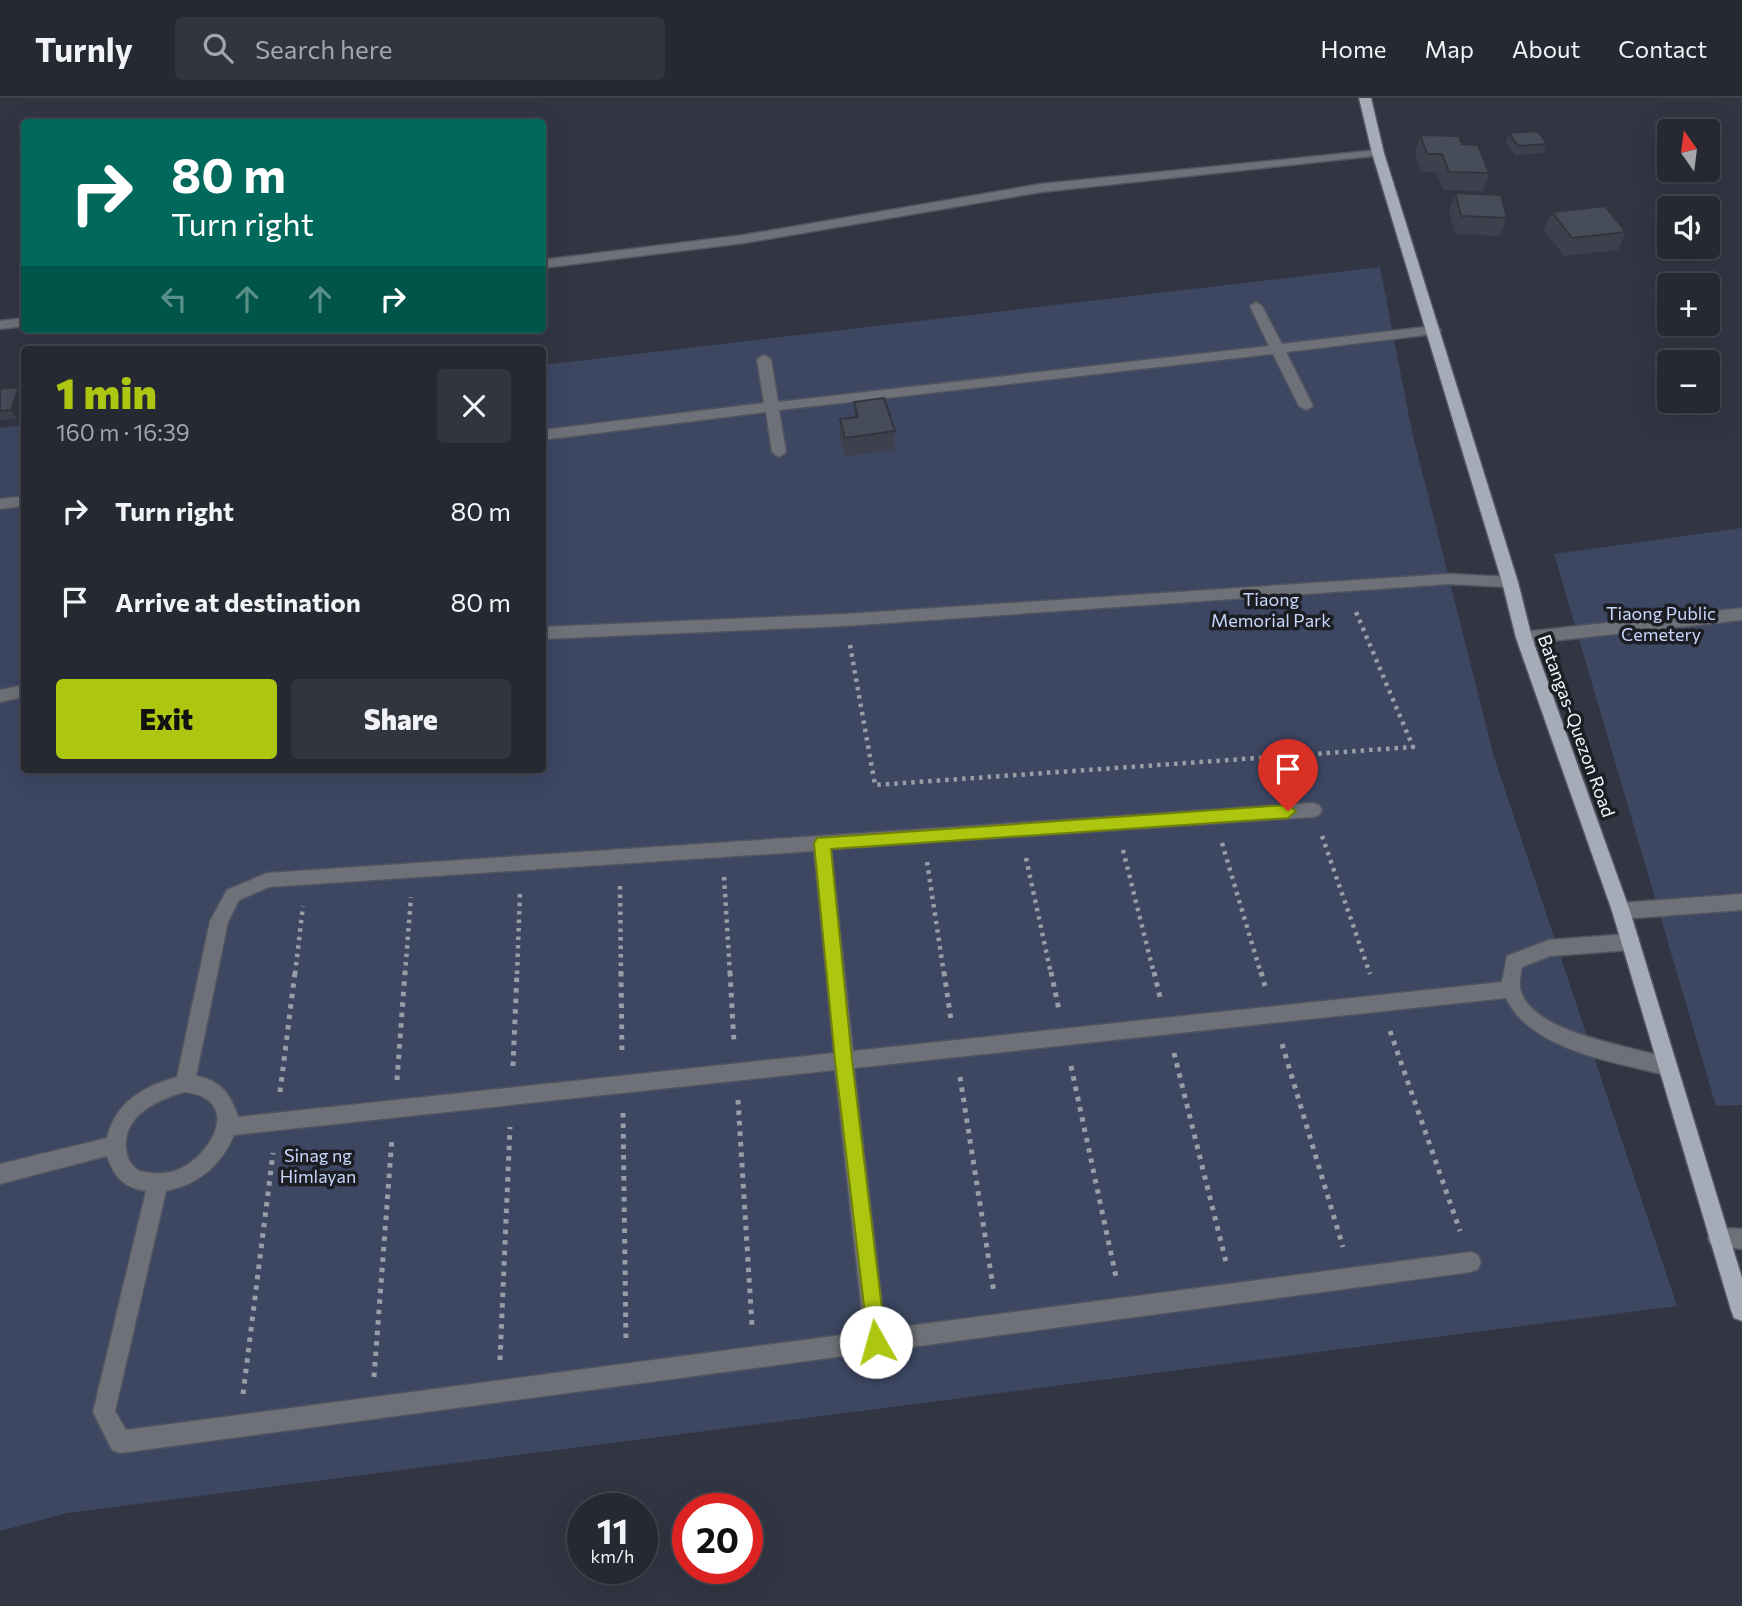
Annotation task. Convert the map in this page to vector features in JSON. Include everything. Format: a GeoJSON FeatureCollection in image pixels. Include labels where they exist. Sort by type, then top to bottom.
{"type":"FeatureCollection","features":[{"type":"Feature","properties":{"kind":"main road","name":"Batangas-Quezon Road"},"geometry":{"type":"LineString","coordinates":[[1365,98],[1378,153],[1510,582],[1524,638],[1621,911],[1742,1310]]}},
{"type":"Feature","properties":{"kind":"street"},"geometry":{"type":"LineString","coordinates":[[546,264],[744,239],[1041,188],[1378,153]]}},
{"type":"Feature","properties":{"kind":"street"},"geometry":{"type":"LineString","coordinates":[[1256,306],[1306,406]]}},
{"type":"Feature","properties":{"kind":"street"},"geometry":{"type":"LineString","coordinates":[[0,325],[21,322]]}},
{"type":"Feature","properties":{"kind":"street"},"geometry":{"type":"LineString","coordinates":[[546,434],[772,405],[1278,351],[1434,330]]}},
{"type":"Feature","properties":{"kind":"street"},"geometry":{"type":"LineString","coordinates":[[764,359],[779,452]]}},
{"type":"Feature","properties":{"kind":"street"},"geometry":{"type":"LineString","coordinates":[[0,504],[21,501]]}},
{"type":"Feature","properties":{"kind":"street"},"geometry":{"type":"LineString","coordinates":[[546,633],[845,620],[1449,579],[1510,582]]}},
{"type":"Feature","properties":{"kind":"street"},"geometry":{"type":"LineString","coordinates":[[1524,638],[1742,614]]}},
{"type":"Feature","properties":{"kind":"street"},"geometry":{"type":"LineString","coordinates":[[0,696],[21,692]]}},
{"type":"Feature","properties":{"kind":"street"},"geometry":{"type":"LineString","coordinates":[[185,1083],[219,920],[233,895],[267,880],[1313,810]]}},
{"type":"Feature","properties":{"kind":"street"},"geometry":{"type":"LineString","coordinates":[[822,843],[876,1342]]}},
{"type":"Feature","properties":{"kind":"street"},"geometry":{"type":"LineString","coordinates":[[1621,911],[1742,902]]}},
{"type":"Feature","properties":{"kind":"street"},"geometry":{"type":"LineString","coordinates":[[1629,942],[1549,948],[1514,962],[1511,989],[1528,1019],[1571,1041],[1666,1066]]}},
{"type":"Feature","properties":{"kind":"street"},"geometry":{"type":"LineString","coordinates":[[226,1127],[1511,989]]}},
{"type":"Feature","properties":{"kind":"street"},"geometry":{"type":"LineString","coordinates":[[185,1083],[207,1087],[222,1100],[228,1120],[226,1127],[223,1142],[207,1163],[183,1179],[158,1184],[134,1180],[119,1166],[114,1145],[121,1123],[138,1103],[160,1089],[185,1083]]}},
{"type":"Feature","properties":{"kind":"street"},"geometry":{"type":"LineString","coordinates":[[0,1174],[114,1145]]}},
{"type":"Feature","properties":{"kind":"street"},"geometry":{"type":"LineString","coordinates":[[158,1184],[103,1412],[120,1442],[1471,1262]]}},
{"type":"Feature","properties":{"kind":"street"},"geometry":{"type":"LineString","coordinates":[[1718,1238],[1742,1239]]}},
{"type":"Feature","properties":{"kind":"path"},"geometry":{"type":"LineString","coordinates":[[845,620],[875,785],[1413,747],[1345,586]]}},
{"type":"Feature","properties":{"kind":"path"},"geometry":{"type":"LineString","coordinates":[[1313,810],[1471,1262]]}},
{"type":"Feature","properties":{"kind":"path"},"geometry":{"type":"LineString","coordinates":[[1214,816],[1353,1278]]}},
{"type":"Feature","properties":{"kind":"green space","name":"Sinag ng Himlayan"},"geometry":{"type":"Polygon","coordinates":[[[1380,267],[1412,432],[1494,757],[1677,1306],[67,1513],[0,1531],[0,428],[21,425],[21,773],[546,773],[546,365],[1380,267]]]}},
{"type":"Feature","properties":{"kind":"green space","name":"Tiaong Public Cemetery"},"geometry":{"type":"Polygon","coordinates":[[[1742,528],[1742,1105],[1716,1106],[1554,554],[1742,528]]]}},
{"type":"Feature","properties":{"kind":"building"},"geometry":{"type":"Polygon","coordinates":[[[1538,131],[1547,144],[1518,146],[1509,133],[1538,131]]]}},
{"type":"Feature","properties":{"kind":"building"},"geometry":{"type":"Polygon","coordinates":[[[1420,135],[1459,136],[1462,144],[1478,145],[1489,173],[1449,172],[1442,154],[1427,154],[1420,135]]]}},
{"type":"Feature","properties":{"kind":"building"},"geometry":{"type":"Polygon","coordinates":[[[1455,193],[1501,195],[1507,218],[1461,216],[1455,193]]]}},
{"type":"Feature","properties":{"kind":"building"},"geometry":{"type":"Polygon","coordinates":[[[1605,206],[1626,232],[1572,238],[1552,212],[1605,206]]]}},
{"type":"Feature","properties":{"kind":"building"},"geometry":{"type":"Polygon","coordinates":[[[19,387],[11,410],[0,411],[0,389],[19,387]]]}},
{"type":"Feature","properties":{"kind":"building"},"geometry":{"type":"Polygon","coordinates":[[[884,398],[895,431],[845,438],[840,419],[858,417],[854,402],[884,398]]]}},
{"type":"Feature","properties":{"kind":"route"},"geometry":{"type":"LineString","coordinates":[[876,1342],[822,843],[1288,811]]}},
{"type":"Feature","properties":{"kind":"park label","name":"Tiaong Memorial Park"},"geometry":{"type":"Point","coordinates":[1271,610]}}]}
